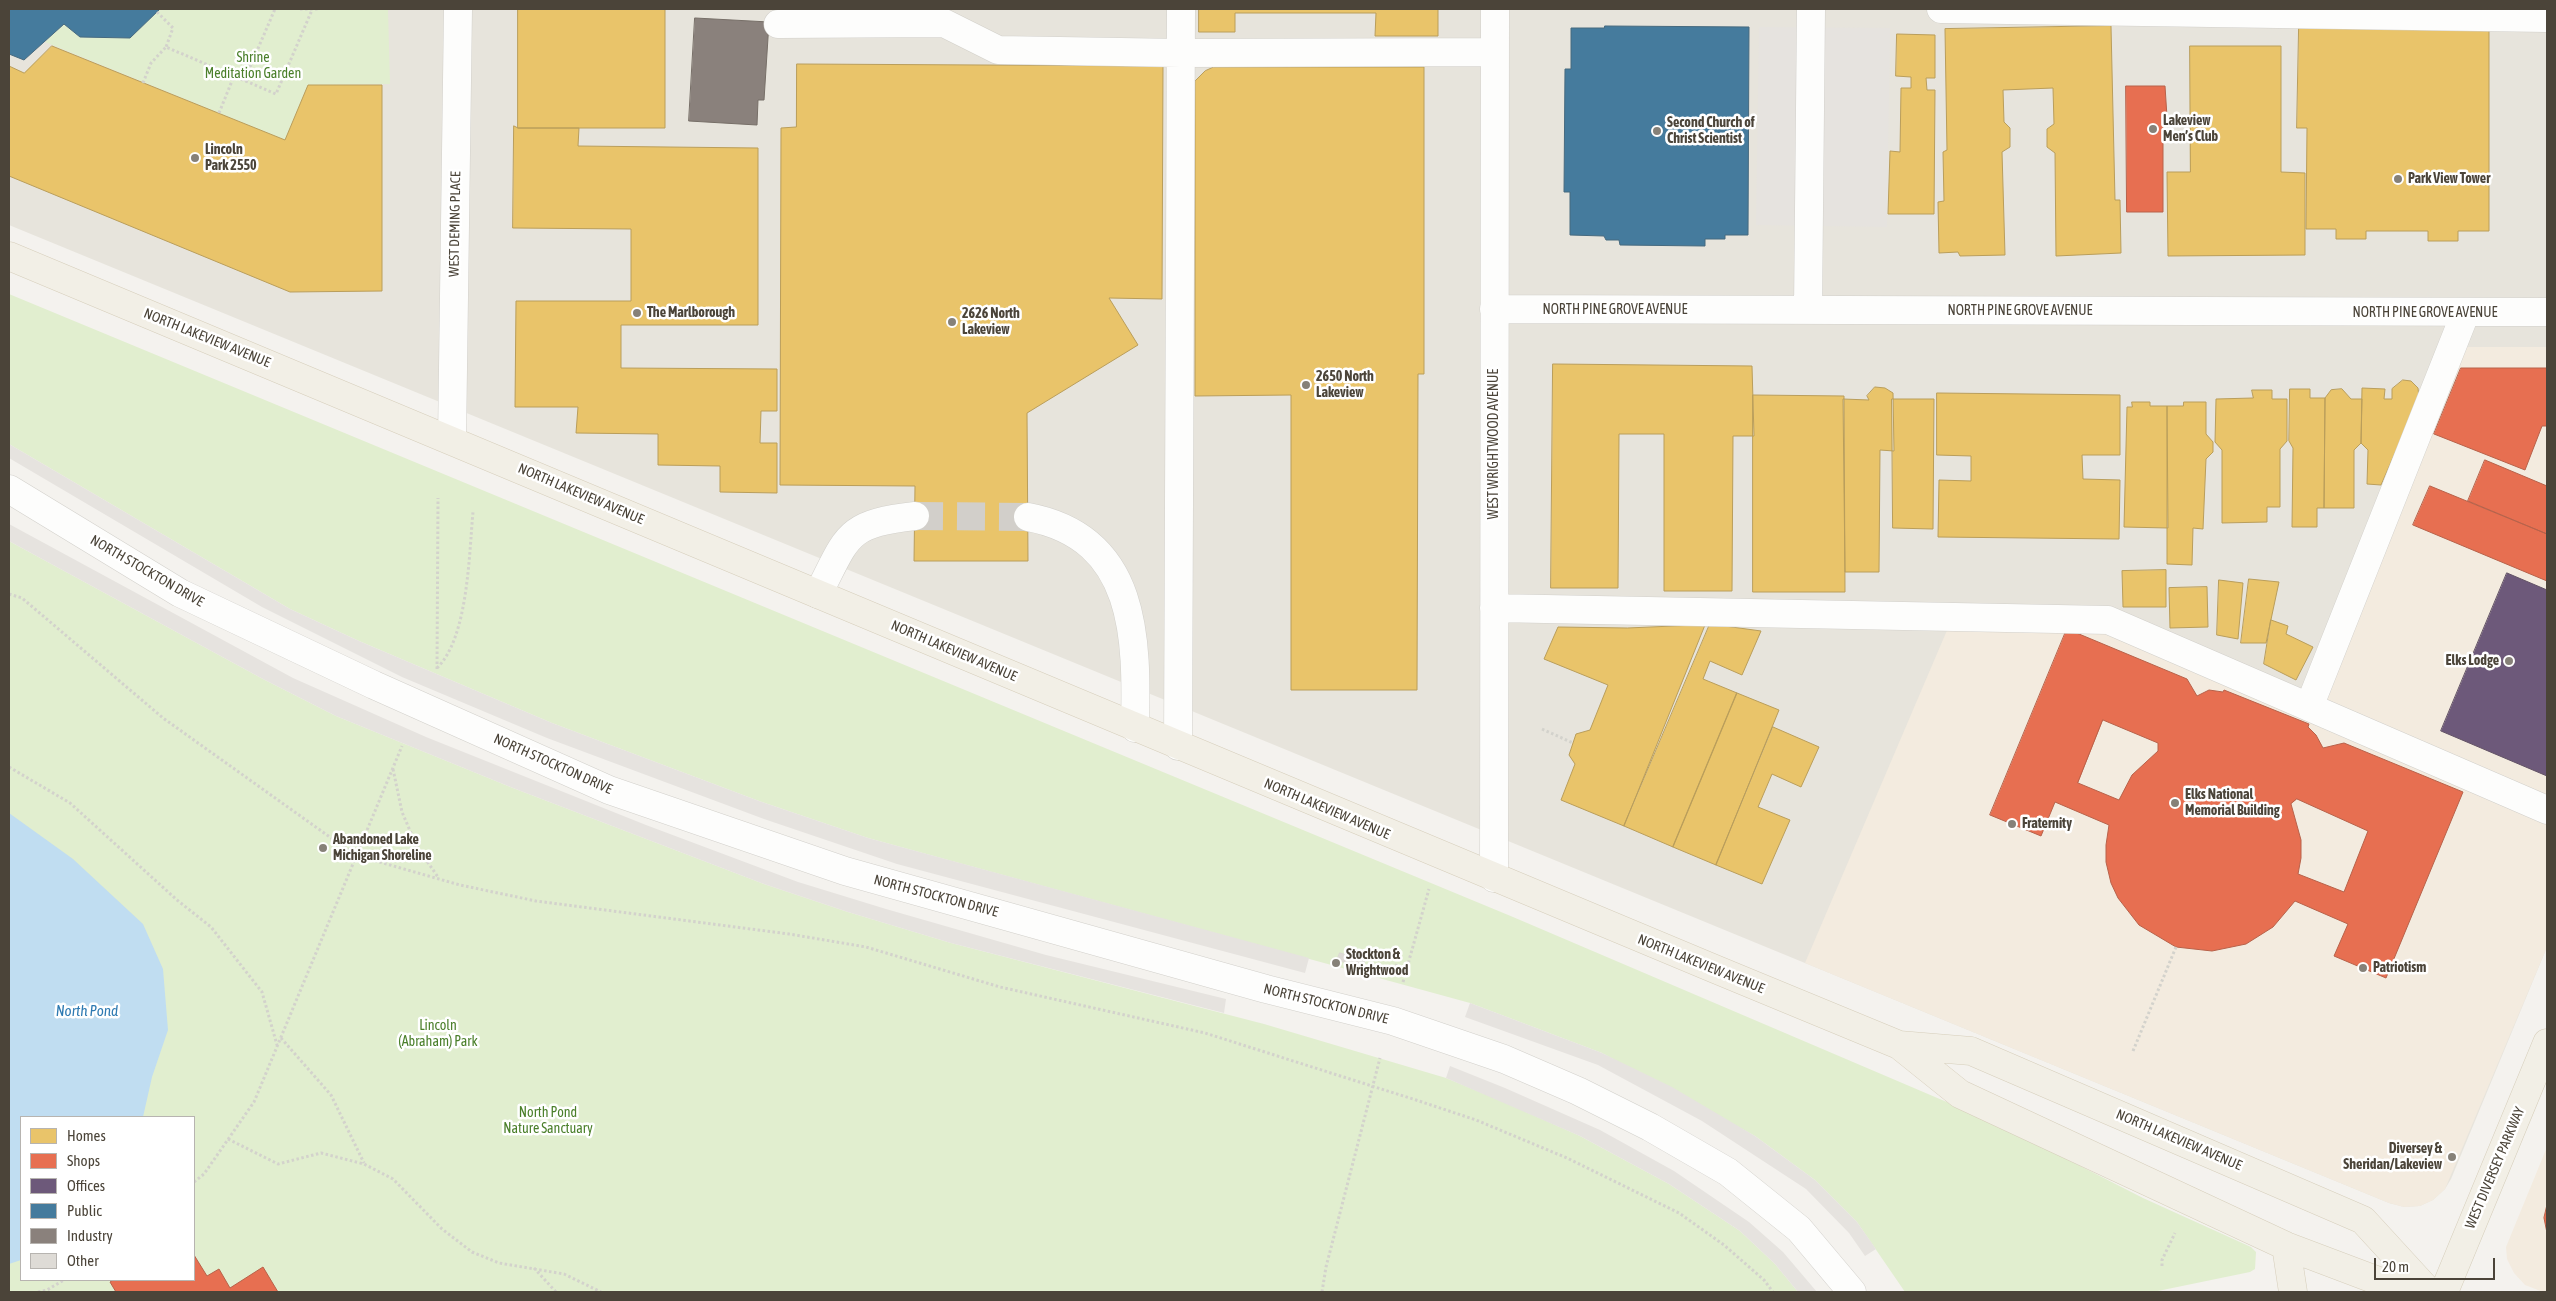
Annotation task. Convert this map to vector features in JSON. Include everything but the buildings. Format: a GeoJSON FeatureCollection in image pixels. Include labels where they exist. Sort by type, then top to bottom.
{"type":"FeatureCollection","features":[{"type":"Feature","properties":{"kind":"main road","name":"NORTH LAKEVIEW AVENUE"},"geometry":{"type":"LineString","coordinates":[[9,256],[1494,878],[1899,1045],[1960,1094],[2286,1246],[2408,1292]]}},
{"type":"Feature","properties":{"kind":"main road","name":"WEST DIVERSEY PARKWAY"},"geometry":{"type":"LineString","coordinates":[[2444,1292],[2547,1043]]}},
{"type":"Feature","properties":{"kind":"main road","name":"NORTH LAKEVIEW AVENUE"},"geometry":{"type":"LineString","coordinates":[[1899,1045],[1971,1051],[2363,1220],[2428,1292]]}},
{"type":"Feature","properties":{"kind":"main road"},"geometry":{"type":"LineString","coordinates":[[2286,1246],[2293,1292]]}},
{"type":"Feature","properties":{"kind":"street","name":"WEST DEMING PLACE"},"geometry":{"type":"LineString","coordinates":[[452,440],[458,9]]}},
{"type":"Feature","properties":{"kind":"street"},"geometry":{"type":"LineString","coordinates":[[1178,746],[1181,9]]}},
{"type":"Feature","properties":{"kind":"street","name":"WEST WRIGHTWOOD AVENUE"},"geometry":{"type":"LineString","coordinates":[[1494,878],[1495,9]]}},
{"type":"Feature","properties":{"kind":"street"},"geometry":{"type":"LineString","coordinates":[[1808,310],[1811,9]]}},
{"type":"Feature","properties":{"kind":"street"},"geometry":{"type":"LineString","coordinates":[[1941,9],[2547,18]]}},
{"type":"Feature","properties":{"kind":"street"},"geometry":{"type":"LineString","coordinates":[[778,24],[944,23],[998,50],[1181,53],[1495,52]]}},
{"type":"Feature","properties":{"kind":"street","name":"NORTH PINE GROVE AVENUE"},"geometry":{"type":"LineString","coordinates":[[1494,309],[2465,314],[2547,312]]}},
{"type":"Feature","properties":{"kind":"street"},"geometry":{"type":"LineString","coordinates":[[2309,707],[2465,314]]}},
{"type":"Feature","properties":{"kind":"street","name":"NORTH STOCKTON DRIVE"},"geometry":{"type":"LineString","coordinates":[[9,489],[180,593],[384,689],[609,790],[845,871],[1266,988],[1384,1018],[1504,1059],[1586,1095],[1728,1172],[1799,1230],[1852,1292]]}},
{"type":"Feature","properties":{"kind":"street"},"geometry":{"type":"LineString","coordinates":[[818,594],[851,535],[862,526],[886,519],[915,516]]}},
{"type":"Feature","properties":{"kind":"street"},"geometry":{"type":"LineString","coordinates":[[1028,517],[1059,526],[1083,539],[1104,560],[1124,593],[1132,624],[1136,662],[1136,728]]}},
{"type":"Feature","properties":{"kind":"street"},"geometry":{"type":"LineString","coordinates":[[1494,608],[2108,620],[2547,810]]}},
{"type":"Feature","properties":{"kind":"path"},"geometry":{"type":"LineString","coordinates":[[244,80],[275,9]]}},
{"type":"Feature","properties":{"kind":"path"},"geometry":{"type":"LineString","coordinates":[[300,9],[319,9]]}},
{"type":"Feature","properties":{"kind":"path"},"geometry":{"type":"LineString","coordinates":[[166,47],[276,94],[312,10]]}},
{"type":"Feature","properties":{"kind":"path"},"geometry":{"type":"LineString","coordinates":[[142,83],[152,63],[166,47],[174,28],[157,12]]}},
{"type":"Feature","properties":{"kind":"path"},"geometry":{"type":"LineString","coordinates":[[218,114],[234,76]]}},
{"type":"Feature","properties":{"kind":"path"},"geometry":{"type":"LineString","coordinates":[[438,498],[437,669],[446,659],[455,637],[465,594],[473,512]]}},
{"type":"Feature","properties":{"kind":"path"},"geometry":{"type":"LineString","coordinates":[[9,594],[22,598],[163,718],[356,855],[438,878],[536,902],[789,934],[866,946],[1000,987],[1205,1033],[1476,1120],[1612,1178],[1679,1213],[1717,1240],[1764,1280],[1773,1292]]}},
{"type":"Feature","properties":{"kind":"path"},"geometry":{"type":"LineString","coordinates":[[1542,729],[1573,743]]}},
{"type":"Feature","properties":{"kind":"path"},"geometry":{"type":"LineString","coordinates":[[195,1181],[204,1174],[254,1102],[402,746]]}},
{"type":"Feature","properties":{"kind":"path"},"geometry":{"type":"LineString","coordinates":[[9,767],[70,803],[177,900],[210,926],[262,992],[277,1046]]}},
{"type":"Feature","properties":{"kind":"path"},"geometry":{"type":"LineString","coordinates":[[392,768],[402,812],[417,847],[438,878]]}},
{"type":"Feature","properties":{"kind":"path"},"geometry":{"type":"LineString","coordinates":[[1404,982],[1430,882]]}},
{"type":"Feature","properties":{"kind":"path"},"geometry":{"type":"LineString","coordinates":[[2133,1051],[2176,947]]}},
{"type":"Feature","properties":{"kind":"path"},"geometry":{"type":"LineString","coordinates":[[1395,965],[1406,969]]}},
{"type":"Feature","properties":{"kind":"path"},"geometry":{"type":"LineString","coordinates":[[281,1038],[331,1095],[364,1164]]}},
{"type":"Feature","properties":{"kind":"path"},"geometry":{"type":"LineString","coordinates":[[1322,1292],[1326,1267],[1380,1058]]}},
{"type":"Feature","properties":{"kind":"path"},"geometry":{"type":"LineString","coordinates":[[228,1140],[278,1164],[321,1153],[364,1164],[393,1179],[442,1229],[472,1252],[499,1263],[564,1274],[600,1292]]}},
{"type":"Feature","properties":{"kind":"path"},"geometry":{"type":"LineString","coordinates":[[2162,1266],[2162,1260],[2176,1231]]}},
{"type":"Feature","properties":{"kind":"path"},"geometry":{"type":"LineString","coordinates":[[534,1268],[556,1292]]}},
{"type":"Feature","properties":{"kind":"path"},"geometry":{"type":"LineString","coordinates":[[38,1292],[62,1281]]}},
{"type":"Feature","properties":{"kind":"shaded area"},"geometry":{"type":"Polygon","coordinates":[[[9,9],[2547,9],[2547,947],[2451,1179],[2445,1189],[2433,1200],[2420,1206],[2404,1207],[2389,1203],[9,225],[9,9]]]}},
{"type":"Feature","properties":{"kind":"shaded area"},"geometry":{"type":"Polygon","coordinates":[[[1759,27],[1890,28],[1887,227],[1756,225],[1759,27]]]}},
{"type":"Feature","properties":{"kind":"shaded area"},"geometry":{"type":"Polygon","coordinates":[[[2460,347],[2547,347],[2547,947],[2445,1189],[2433,1200],[2420,1206],[2404,1207],[2389,1203],[1805,963],[1948,628],[2107,630],[2311,715],[2460,347]]]}},
{"type":"Feature","properties":{"kind":"shaded area"},"geometry":{"type":"Polygon","coordinates":[[[9,444],[290,609],[359,641],[552,723],[759,801],[868,838],[1309,958],[1305,973],[897,864],[764,819],[547,738],[402,677],[262,607],[9,458],[9,444]]]}},
{"type":"Feature","properties":{"kind":"shaded area"},"geometry":{"type":"Polygon","coordinates":[[[9,524],[293,678],[426,737],[646,825],[798,882],[1046,955],[1226,999],[1224,1013],[951,943],[848,912],[764,884],[513,788],[336,716],[263,679],[9,541],[9,524]]]}},
{"type":"Feature","properties":{"kind":"shaded area"},"geometry":{"type":"Polygon","coordinates":[[[1470,1003],[1602,1053],[1672,1087],[1755,1136],[1815,1180],[1857,1222],[1876,1249],[1865,1256],[1849,1233],[1806,1189],[1702,1121],[1598,1065],[1465,1017],[1470,1003]]]}},
{"type":"Feature","properties":{"kind":"shaded area"},"geometry":{"type":"Polygon","coordinates":[[[1450,1066],[1600,1130],[1674,1171],[1749,1222],[1783,1252],[1817,1292],[1798,1292],[1775,1264],[1740,1231],[1669,1184],[1580,1136],[1446,1078],[1450,1066]]]}},
{"type":"Feature","properties":{"kind":"shaded area"},"geometry":{"type":"Polygon","coordinates":[[[2547,1147],[2547,1292],[2543,1292],[2525,1285],[2514,1273],[2507,1259],[2506,1247],[2547,1147]]]}},
{"type":"Feature","properties":{"kind":"green space","name":"Shrine Meditation Garden"},"geometry":{"type":"Polygon","coordinates":[[[160,9],[388,9],[390,84],[308,85],[285,140],[45,42],[64,24],[80,37],[130,38],[160,9]]]}},
{"type":"Feature","properties":{"kind":"green space"},"geometry":{"type":"Polygon","coordinates":[[[9,294],[1513,917],[1996,1123],[2143,1198],[2251,1247],[2256,1252],[2255,1269],[2250,1272],[2153,1292],[1905,1292],[1857,1222],[1815,1180],[1755,1136],[1602,1053],[1470,1003],[868,838],[759,801],[552,723],[359,641],[290,609],[9,444],[9,294]]]}},
{"type":"Feature","properties":{"kind":"green space","name":"Lincoln (Abraham) Park"},"geometry":{"type":"Polygon","coordinates":[[[9,541],[263,679],[336,716],[513,788],[764,884],[951,943],[1264,1024],[1446,1078],[1499,1100],[1580,1136],[1669,1184],[1740,1231],[1775,1264],[1798,1292],[9,1292],[9,541]]]}},
{"type":"Feature","properties":{"kind":"water","name":"North Pond"},"geometry":{"type":"Polygon","coordinates":[[[9,813],[73,859],[143,924],[163,969],[168,1030],[152,1077],[143,1116],[20,1116],[20,1260],[9,1264],[9,813]]]}},
{"type":"Feature","properties":{"kind":"tunnel"},"geometry":{"type":"LineString","coordinates":[[915,516],[1028,517]]}},
{"type":"Feature","properties":{"kind":"place","name":"Lakeview Men’s Club"},"geometry":{"type":"Point","coordinates":[2153,129]}},
{"type":"Feature","properties":{"kind":"place","name":"Second Church of Christ Scientist"},"geometry":{"type":"Point","coordinates":[1657,131]}},
{"type":"Feature","properties":{"kind":"place","name":"Lincoln Park 2550"},"geometry":{"type":"Point","coordinates":[195,158]}},
{"type":"Feature","properties":{"kind":"place","name":"Park View Tower"},"geometry":{"type":"Point","coordinates":[2398,179]}},
{"type":"Feature","properties":{"kind":"place","name":"The Marlborough"},"geometry":{"type":"Point","coordinates":[637,313]}},
{"type":"Feature","properties":{"kind":"place","name":"2626 North Lakeview"},"geometry":{"type":"Point","coordinates":[952,322]}},
{"type":"Feature","properties":{"kind":"place","name":"2650 North Lakeview"},"geometry":{"type":"Point","coordinates":[1306,385]}},
{"type":"Feature","properties":{"kind":"place","name":"Elks Lodge"},"geometry":{"type":"Point","coordinates":[2509,661]}},
{"type":"Feature","properties":{"kind":"place","name":"Elks National Memorial Building"},"geometry":{"type":"Point","coordinates":[2175,803]}},
{"type":"Feature","properties":{"kind":"place","name":"Fraternity"},"geometry":{"type":"Point","coordinates":[2012,824]}},
{"type":"Feature","properties":{"kind":"place","name":"Abandoned Lake Michigan Shoreline"},"geometry":{"type":"Point","coordinates":[323,848]}},
{"type":"Feature","properties":{"kind":"place","name":"Stockton & Wrightwood"},"geometry":{"type":"Point","coordinates":[1336,963]}},
{"type":"Feature","properties":{"kind":"place","name":"Patriotism"},"geometry":{"type":"Point","coordinates":[2363,968]}},
{"type":"Feature","properties":{"kind":"place","name":"Diversey & Sheridan/Lakeview"},"geometry":{"type":"Point","coordinates":[2452,1157]}},
{"type":"Feature","properties":{"kind":"park label","name":"North Pond Nature Sanctuary"},"geometry":{"type":"Point","coordinates":[548,1122]}}]}
